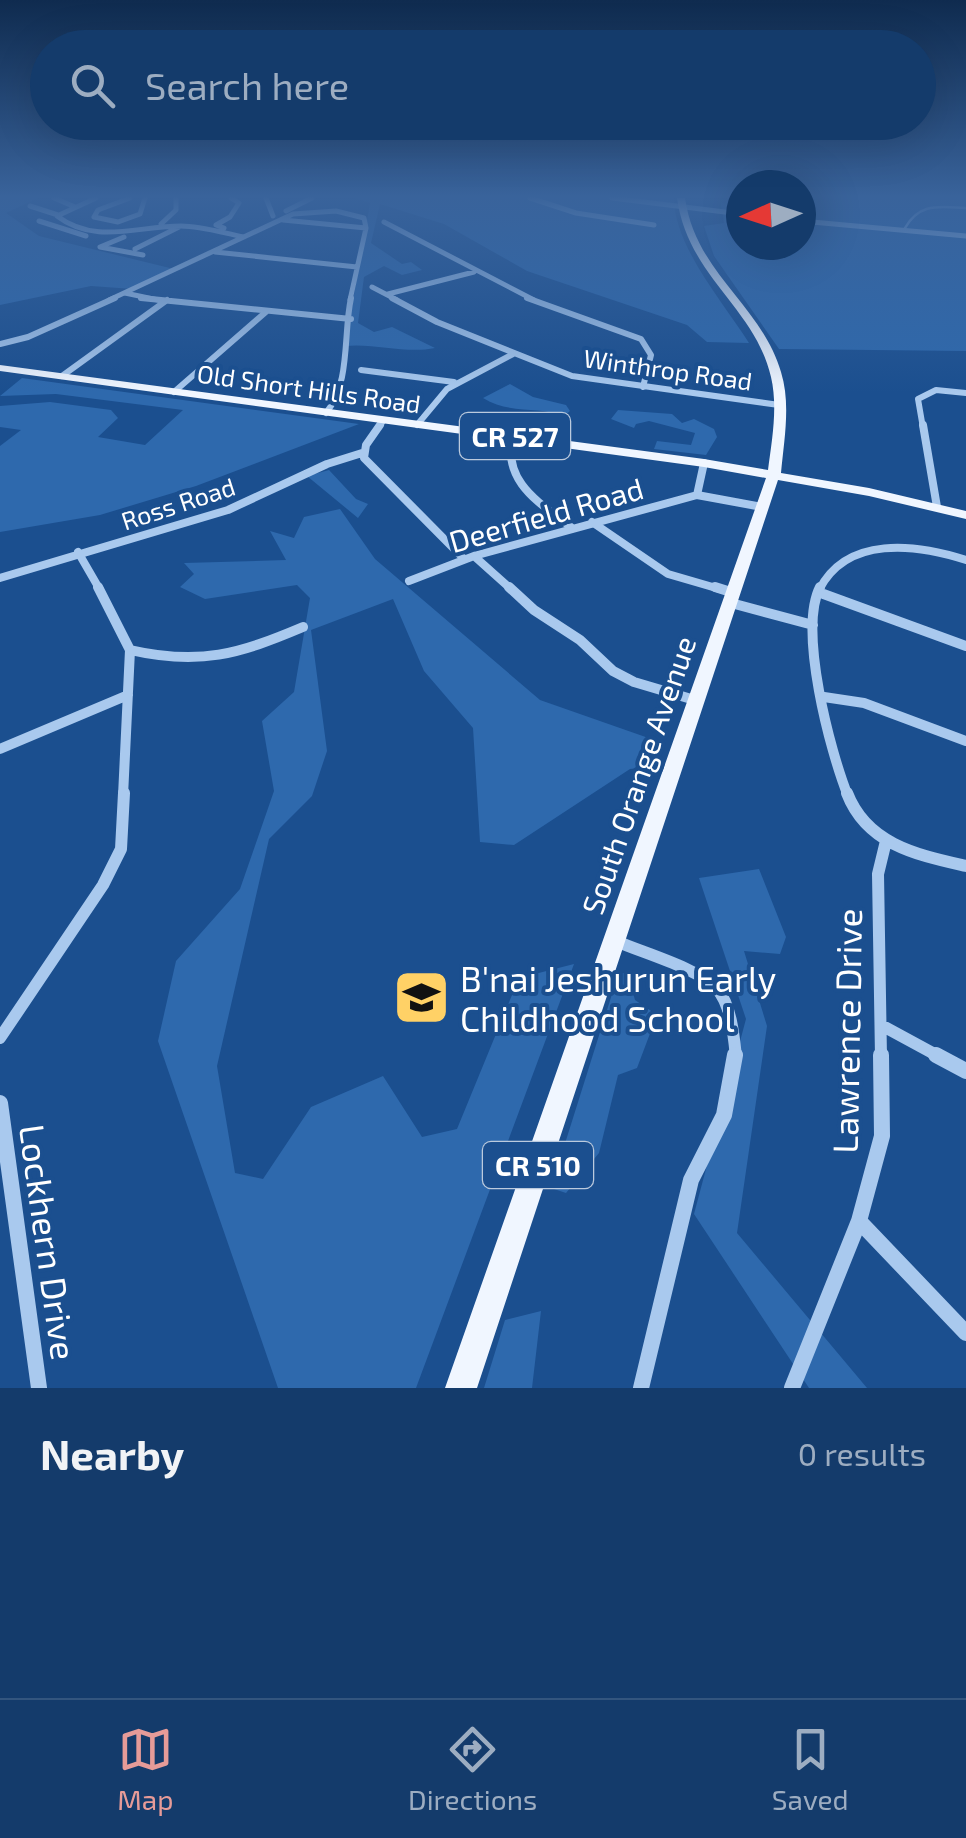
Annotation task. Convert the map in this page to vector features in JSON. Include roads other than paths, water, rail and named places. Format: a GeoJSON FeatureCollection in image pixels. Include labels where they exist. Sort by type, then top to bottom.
{"type":"FeatureCollection","features":[{"type":"Feature","properties":{"kind":"main road","name":"South Orange Avenue"},"geometry":{"type":"LineString","coordinates":[[462,1388],[774,474],[779,406],[772,360],[707,263]]}},
{"type":"Feature","properties":{"kind":"main road","name":"Old Short Hills Road"},"geometry":{"type":"LineString","coordinates":[[0,368],[704,463],[966,515]]}},
{"type":"Feature","properties":{"kind":"street"},"geometry":{"type":"LineString","coordinates":[[0,344],[28,337],[191,263]]}},
{"type":"Feature","properties":{"kind":"street"},"geometry":{"type":"LineString","coordinates":[[318,263],[358,267]]}},
{"type":"Feature","properties":{"kind":"street"},"geometry":{"type":"LineString","coordinates":[[326,413],[336,401],[359,263]]}},
{"type":"Feature","properties":{"kind":"street"},"geometry":{"type":"LineString","coordinates":[[457,263],[517,294],[645,342],[653,359],[643,387]]}},
{"type":"Feature","properties":{"kind":"street"},"geometry":{"type":"LineString","coordinates":[[388,294],[474,272]]}},
{"type":"Feature","properties":{"kind":"street","name":"Winthrop Road"},"geometry":{"type":"LineString","coordinates":[[372,287],[421,315],[572,376],[779,406]]}},
{"type":"Feature","properties":{"kind":"street"},"geometry":{"type":"LineString","coordinates":[[125,293],[351,319]]}},
{"type":"Feature","properties":{"kind":"street"},"geometry":{"type":"LineString","coordinates":[[62,376],[168,300]]}},
{"type":"Feature","properties":{"kind":"street"},"geometry":{"type":"LineString","coordinates":[[174,392],[268,311]]}},
{"type":"Feature","properties":{"kind":"street"},"geometry":{"type":"LineString","coordinates":[[417,425],[432,400],[454,382],[512,354]]}},
{"type":"Feature","properties":{"kind":"street"},"geometry":{"type":"LineString","coordinates":[[361,370],[454,382]]}},
{"type":"Feature","properties":{"kind":"street"},"geometry":{"type":"LineString","coordinates":[[936,507],[918,400],[936,390],[966,393]]}},
{"type":"Feature","properties":{"kind":"street"},"geometry":{"type":"LineString","coordinates":[[383,421],[362,454],[469,558],[534,610],[572,634],[613,670],[634,682],[698,701]]}},
{"type":"Feature","properties":{"kind":"street"},"geometry":{"type":"LineString","coordinates":[[512,436],[506,456],[513,478],[572,528]]}},
{"type":"Feature","properties":{"kind":"street","name":"Ross Road"},"geometry":{"type":"LineString","coordinates":[[0,578],[78,552],[149,537],[198,521],[247,504],[310,470],[362,454]]}},
{"type":"Feature","properties":{"kind":"street"},"geometry":{"type":"LineString","coordinates":[[697,495],[704,463]]}},
{"type":"Feature","properties":{"kind":"street","name":"Deerfield Road"},"geometry":{"type":"LineString","coordinates":[[409,581],[469,558],[697,495],[762,508]]}},
{"type":"Feature","properties":{"kind":"street"},"geometry":{"type":"LineString","coordinates":[[592,522],[668,574],[814,625]]}},
{"type":"Feature","properties":{"kind":"street"},"geometry":{"type":"LineString","coordinates":[[966,560],[924,547],[874,548],[834,568],[814,601],[824,697],[849,800],[886,842],[966,866]]}},
{"type":"Feature","properties":{"kind":"street"},"geometry":{"type":"LineString","coordinates":[[0,1038],[103,885],[121,849],[130,650],[126,636],[78,552]]}},
{"type":"Feature","properties":{"kind":"street"},"geometry":{"type":"LineString","coordinates":[[818,592],[966,646]]}},
{"type":"Feature","properties":{"kind":"street"},"geometry":{"type":"LineString","coordinates":[[130,650],[198,662],[224,658],[303,627]]}},
{"type":"Feature","properties":{"kind":"street"},"geometry":{"type":"LineString","coordinates":[[0,749],[128,695]]}},
{"type":"Feature","properties":{"kind":"street"},"geometry":{"type":"LineString","coordinates":[[824,697],[864,704],[966,741]]}},
{"type":"Feature","properties":{"kind":"street","name":"Lawrence Drive"},"geometry":{"type":"LineString","coordinates":[[792,1388],[859,1221],[882,1136],[878,874],[886,842]]}},
{"type":"Feature","properties":{"kind":"street"},"geometry":{"type":"LineString","coordinates":[[616,942],[705,979],[720,991],[734,1034],[736,1062],[724,1115],[691,1180],[641,1388]]}},
{"type":"Feature","properties":{"kind":"street"},"geometry":{"type":"LineString","coordinates":[[881,1025],[966,1071]]}},
{"type":"Feature","properties":{"kind":"street","name":"Lockhern Drive"},"geometry":{"type":"LineString","coordinates":[[0,1103],[39,1388]]}},
{"type":"Feature","properties":{"kind":"street"},"geometry":{"type":"LineString","coordinates":[[859,1221],[966,1333]]}},
{"type":"Feature","properties":{"kind":"place","name":"B'nai Jeshurun Early Childhood School"},"geometry":{"type":"Point","coordinates":[421,998]}}]}
